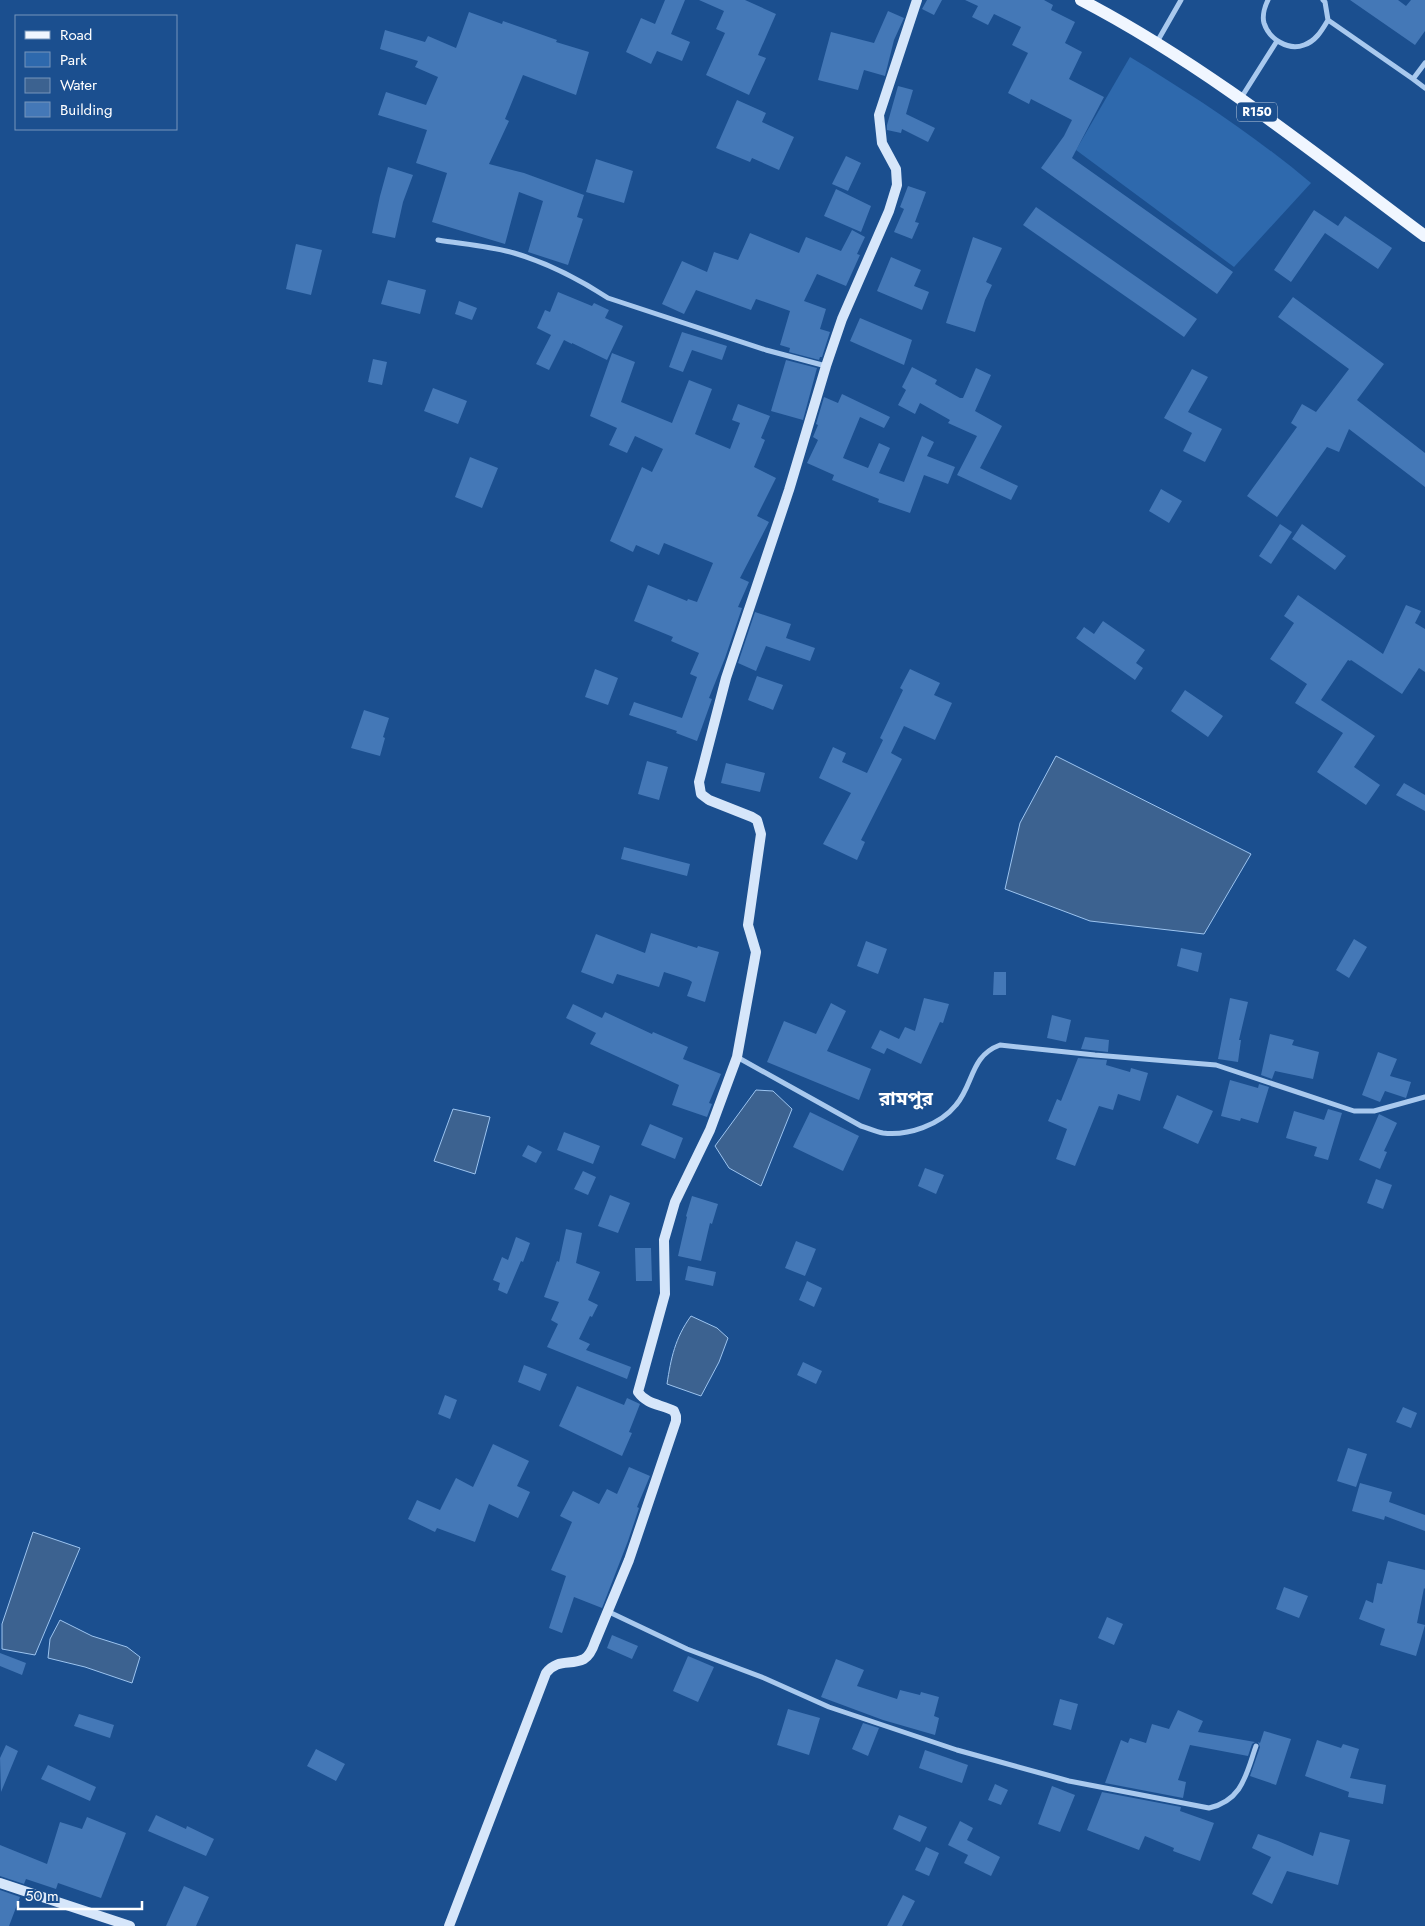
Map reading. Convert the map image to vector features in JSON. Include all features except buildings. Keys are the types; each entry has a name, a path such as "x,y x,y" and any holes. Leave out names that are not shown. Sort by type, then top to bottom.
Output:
{"main road":[{"path":"449,1926 546,1673 555,1664 584,1659 591,1652 596,1642 629,1560 676,1421 674,1410 642,1398 638,1392 665,1294 664,1240 675,1202 710,1130 737,1057 756,952 748,925 761,834 757,820 752,816 708,800 701,794 699,782 726,678 789,490 826,366 842,320 889,211 897,185 896,169 882,143 879,115 917,0"},
{"name":"R150","path":"1081,0 1100,4 1157,42 1240,99 1425,236"},
{"path":"0,1883 130,1926"}],"street":[{"path":"1157,42 1181,0"},
{"path":"1268,0 1265,6 1264,22 1277,41 1288,46 1303,46 1317,37 1328,20 1323,0"},
{"path":"1328,20 1425,88"},
{"path":"1240,99 1277,41"},
{"path":"1413,79 1425,63"},
{"path":"438,240 513,253 549,265 589,285 608,298 766,350 826,366"},
{"path":"737,1057 861,1126 882,1133 905,1133 933,1124 957,1105 981,1057 989,1049 1000,1044 1216,1066 1354,1111 1374,1111 1425,1096"},
{"path":"607,1611 687,1649 764,1678 829,1707 957,1750 1069,1781 1209,1808 1222,1803 1234,1795 1242,1786 1256,1746"}],"green space":[{"path":"1130,57 1223,117 1311,183 1234,267 1076,150"}],"water":[{"path":"1056,756 1251,854 1204,934 1090,921 1005,889 1020,823"},
{"path":"756,1090 773,1091 792,1109 761,1186 729,1168 715,1146"},
{"path":"453,1109 490,1117 475,1174 434,1161"},
{"path":"691,1316 717,1328 728,1338 719,1362 701,1396 667,1384 674,1348"},
{"path":"33,1532 80,1548 35,1655 2,1649 2,1624"},
{"path":"60,1620 92,1636 127,1647 140,1657 132,1683 85,1667 48,1658 50,1639"}],"district":[{"name":"রামপুর","path":"906,1098"}]}
